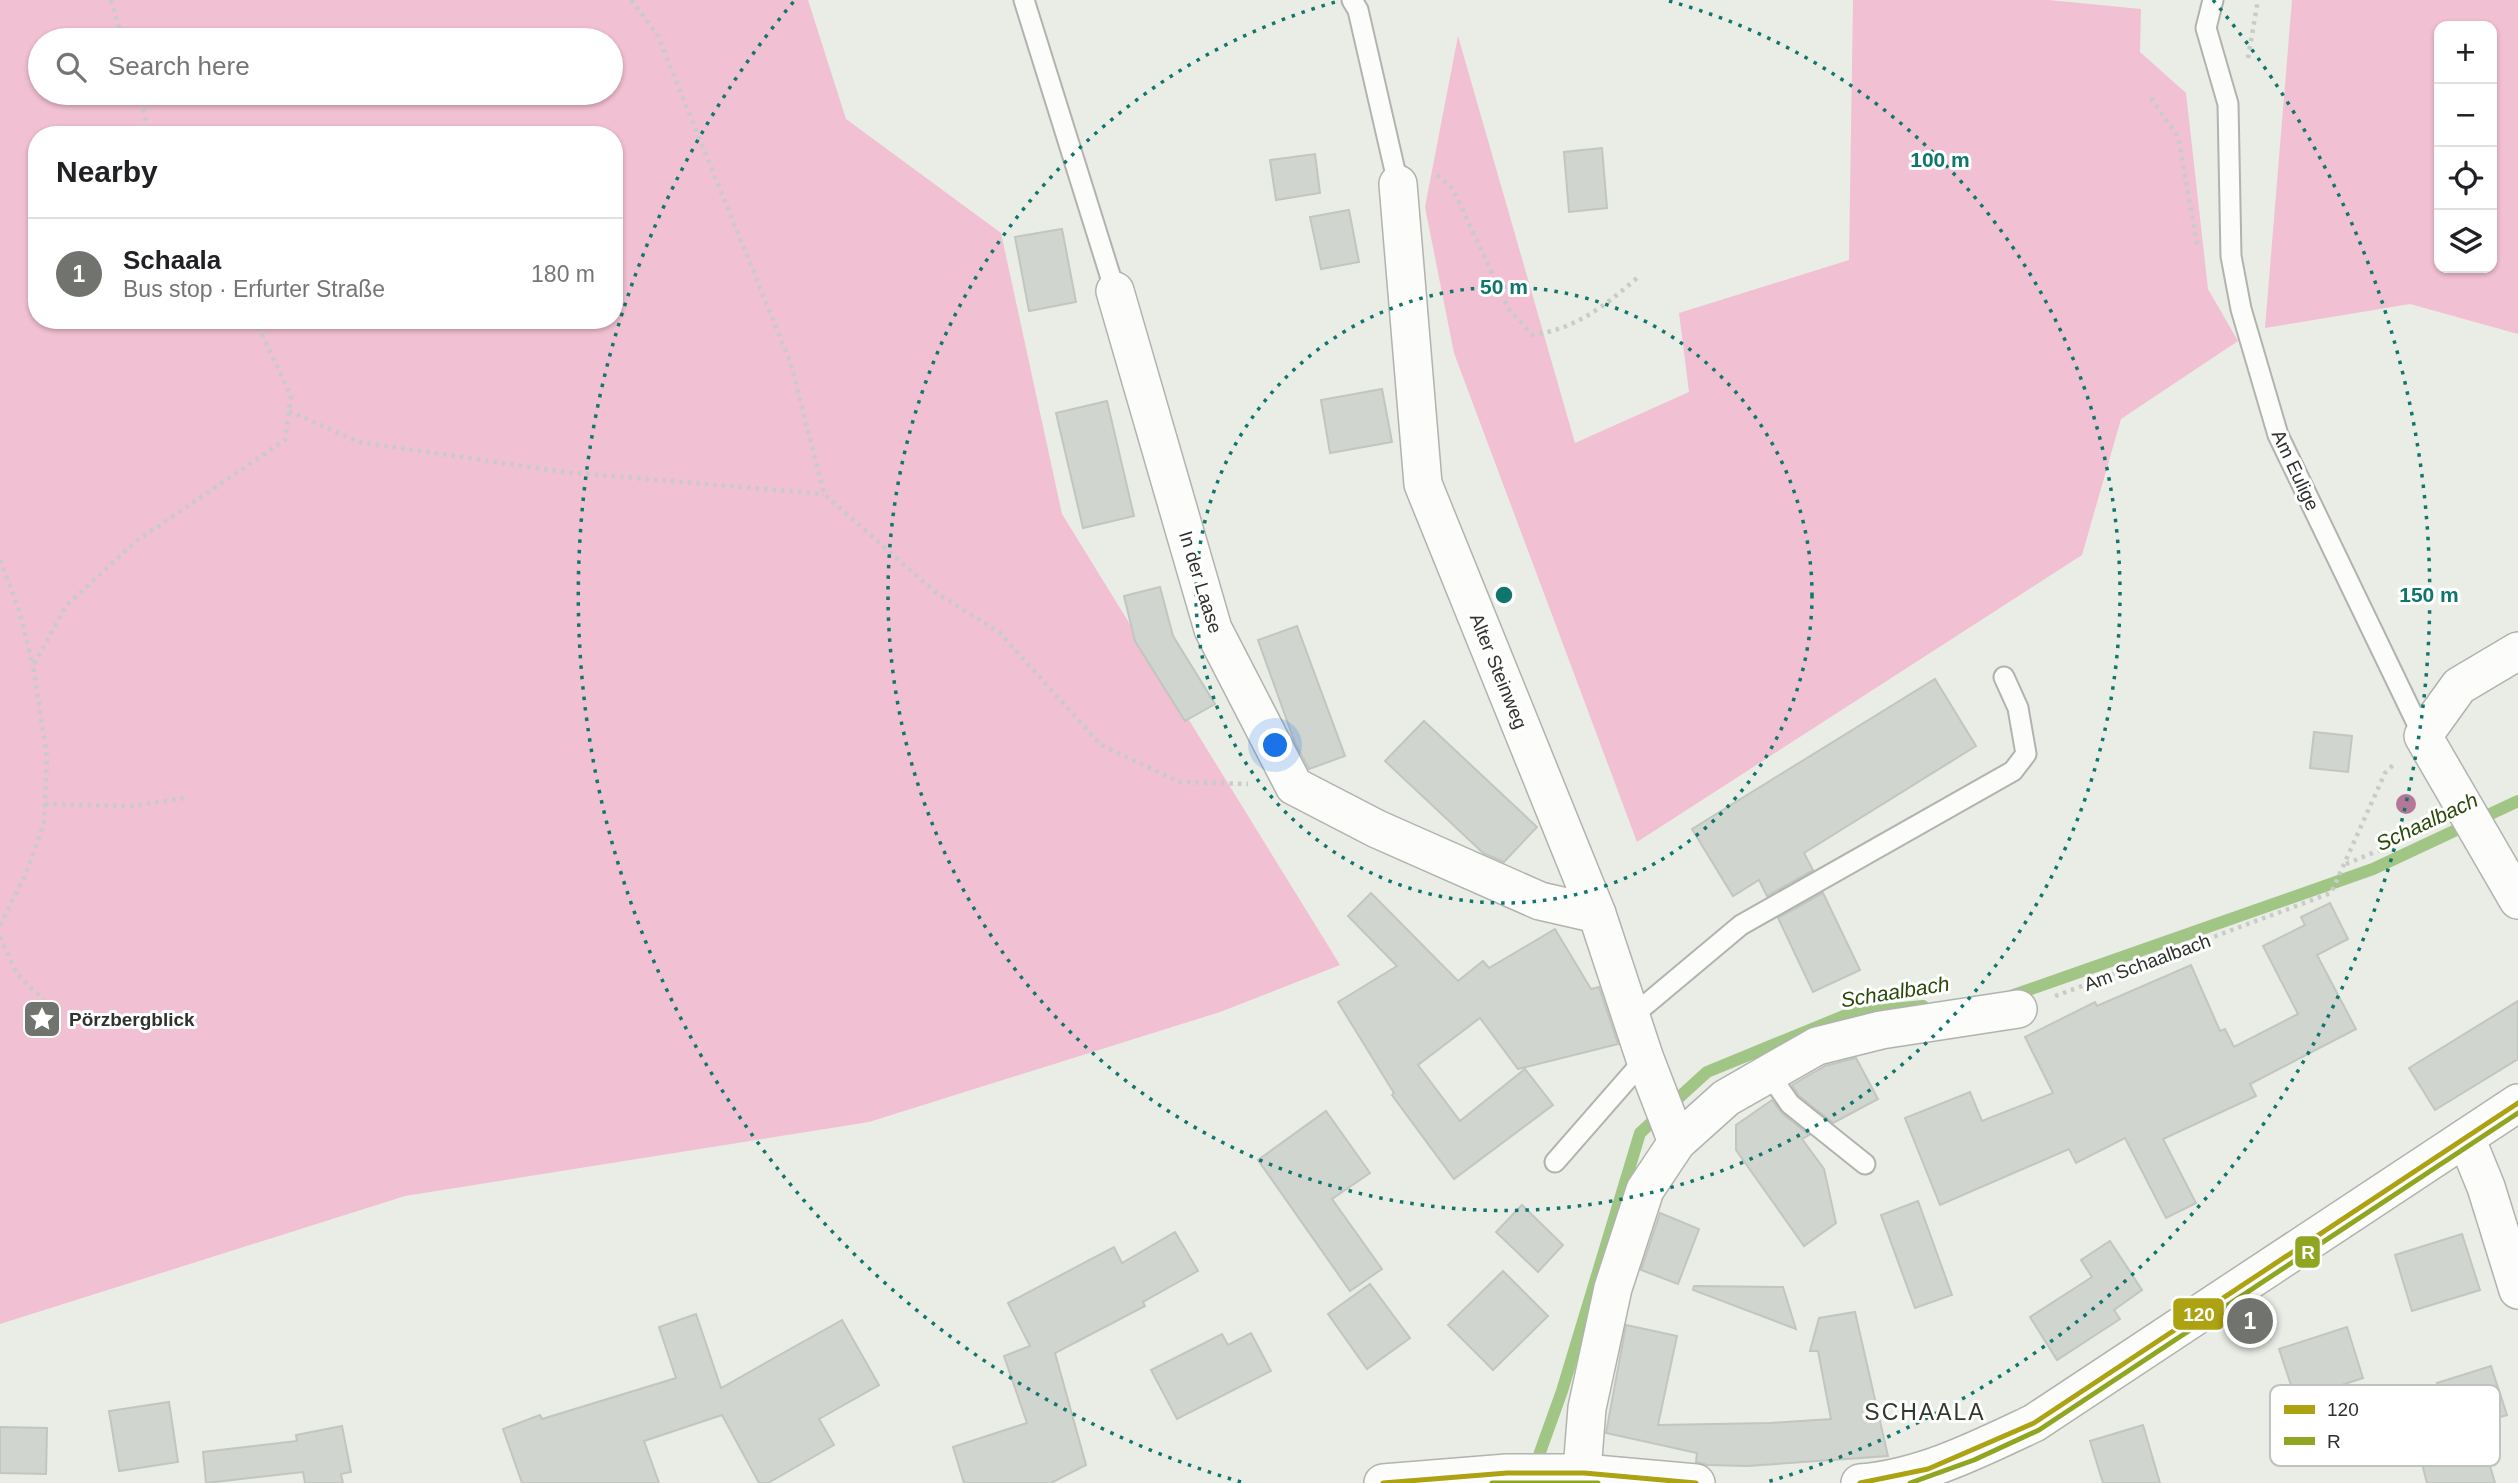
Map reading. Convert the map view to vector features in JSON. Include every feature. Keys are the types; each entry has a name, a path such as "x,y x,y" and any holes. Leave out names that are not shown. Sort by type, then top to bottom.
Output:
{"street":[{"name":"Alter Steinweg","path":"1398,184 1423,484 1597,914 1648,1068 1674,1133"},
{"name":"In der Laase","path":"1115,291 1213,629 1294,786"},
{"path":"2423,736 2459,686 2518,651"},
{"name":"Am Eulige","path":"2423,736 2479,837 2518,900"},
{"path":"1294,786 1377,829 1540,901 1597,914"},
{"path":"1572,1476 1583,1437 1613,1288 1645,1190 1674,1133 1726,1098 1817,1046 1881,1030 2018,1009"},
{"path":"1860,1483 1885,1481 1964,1456 2034,1423 2518,1104"},
{"path":"2466,1138 2486,1187 2518,1290"},
{"path":"1383,1483 1507,1473 1696,1483"}],"lane":[{"path":"1024,0 1115,291"},
{"path":"1352,0 1358,10 1398,184"},
{"name":"Am Eulige","path":"2213,0 2206,28 2228,104 2231,256 2245,322 2278,435 2423,736"},
{"path":"1631,1017 1741,925 2013,771 2026,754 2018,708 2004,677"},
{"path":"1555,1162 1648,1068"},
{"path":"1769,1074 1790,1104 1865,1164"}],"path":[{"path":"111,0 119,28"},
{"path":"631,0 657,34 791,364 824,494 935,592 999,632 1101,745 1180,782 1294,786"},
{"path":"2151,98 2178,137 2195,245 2202,257"},
{"path":"141,105 147,126"},
{"path":"1434,172 1453,189 1509,310 1533,335 1557,332 1602,309 1637,278"},
{"path":"33,666 66,606 135,542 285,440 291,396 259,329"},
{"path":"289,411 359,442 564,472 824,494"},
{"path":"0,560 19,610 33,666 47,757 44,823 25,876 0,925"},
{"name":"Am Schaalbach","path":"2018,1009 2331,893 2385,774 2423,736"},
{"path":"2344,866 2418,834 2453,789"},
{"path":"44,804 131,806 186,798"},
{"path":"0,937 17,974 44,1000"}],"shaded area":[{"path":"0,0 808,0 846,119 1001,233 1062,514 1340,965 1220,1012 869,1122 405,1196 0,1324"},
{"path":"1853,0 2049,0 2141,9 2140,52 2186,93 2208,289 2238,341 2121,419 2082,555 1637,842 1454,353 1425,207 1458,36 1575,443 1689,392 1679,313 1849,260"},
{"path":"2292,0 2518,0 2518,334 2410,304 2265,328"}],"building":[{"path":"1602,148 1607,208 1569,212 1564,152"},
{"path":"1315,154 1320,193 1276,200 1270,160"},
{"path":"1349,210 1359,262 1321,269 1310,217"},
{"path":"1062,229 1076,302 1029,311 1015,237"},
{"path":"1382,389 1392,442 1330,453 1321,400"},
{"path":"1107,401 1134,516 1083,528 1056,413"},
{"path":"1160,587 1173,636 1215,704 1185,721 1135,641 1124,596"},
{"path":"1297,626 1345,756 1309,769 1295,743 1258,640"},
{"path":"1935,679 1976,746 1804,853 1813,870 1767,896 1759,880 1733,896 1692,829"},
{"path":"1424,721 1537,827 1504,862 1483,853 1385,761"},
{"path":"2314,732 2352,736 2348,772 2310,768"},
{"path":"1371,893 1458,981 1483,961 1489,968 1555,929 1591,989 1599,987 1618,1044 1518,1069 1480,1018 1418,1065 1460,1121 1525,1069 1553,1105 1454,1179 1392,1095 1394,1093 1338,1002 1397,966 1348,916"},
{"path":"1823,893 1860,970 1813,992 1778,918"},
{"path":"2330,903 2348,939 2317,955 2356,1029 2250,1084 2256,1096 2163,1139 2196,1203 2166,1218 2125,1138 2076,1163 2069,1149 1940,1205 1905,1118 1970,1092 1982,1121 2053,1093 2025,1037 2095,1002 2097,1006 2191,965 2220,1031 2225,1029 2234,1047 2298,1014 2263,946 2305,925 2301,917"},
{"path":"2518,1001 2518,1059 2435,1110 2409,1068"},
{"path":"1856,1058 1878,1099 1833,1123 1799,1096 1792,1085 1825,1066"},
{"path":"1772,1100 1782,1113 1809,1135 1802,1139 1824,1169 1836,1223 1804,1246 1736,1150 1736,1125"},
{"path":"1326,1111 1370,1173 1332,1199 1382,1269 1350,1291 1258,1160"},
{"path":"1918,1201 1952,1295 1915,1308 1881,1215"},
{"path":"1522,1205 1563,1245 1538,1272 1496,1232"},
{"path":"1660,1213 1699,1229 1678,1284 1641,1270"},
{"path":"1175,1232 1198,1271 1143,1302 1145,1306 1055,1353 1086,1465 1051,1483 964,1483 953,1447 1027,1423 1004,1356 1030,1346 1008,1303 1114,1247 1122,1263"},
{"path":"2462,1234 2480,1290 2412,1311 2395,1255"},
{"path":"2110,1241 2142,1290 2114,1310 2120,1319 2057,1360 2030,1317 2092,1277 2081,1260"},
{"path":"1503,1271 1548,1316 1493,1370 1448,1325"},
{"path":"1370,1284 1410,1338 1367,1369 1328,1314"},
{"path":"1694,1286 1783,1287 1796,1329 1693,1290"},
{"path":"1855,1312 1888,1456 1748,1466 1707,1465 1696,1462 1697,1453 1606,1433 1626,1325 1677,1336 1658,1425 1770,1423 1831,1419 1818,1351 1810,1351 1819,1318"},
{"path":"696,1314 721,1388 842,1320 879,1385 819,1419 834,1445 768,1483 759,1483 722,1415 644,1441 659,1483 522,1483 503,1429 540,1415 542,1419 676,1378 659,1327"},
{"path":"2347,1327 2363,1378 2342,1385 2291,1385 2279,1349"},
{"path":"1251,1333 1271,1371 1177,1419 1151,1370 1222,1334 1228,1345"},
{"path":"2491,1366 2497,1385 2438,1385"},
{"path":"2500,1394 2507,1415 2500,1417"},
{"path":"169,1402 178,1462 119,1471 109,1411"},
{"path":"2143,1425 2160,1483 2103,1483 2090,1441"},
{"path":"342,1426 351,1472 341,1474 343,1483 305,1483 303,1472 206,1483 203,1452 297,1441 296,1435"},
{"path":"0,1427 47,1428 46,1474 0,1473"},
{"path":"2423,1466 2490,1466 2495,1483 2427,1483"}],"waterway":[{"name":"Schaalbach","path":"2011,996 2373,869 2518,801"},
{"name":"Schaalbach","path":"1534,1469 1562,1391 1640,1133 1707,1072 1851,1013 1923,1006"}],"transit line":[{"name":"120","path":"1860,1483 1928,1469 2034,1423 2518,1103"},
{"name":"R","path":"1910,1483 1974,1460 2039,1430 2518,1113"},
{"name":"120","path":"1383,1483 1507,1473 1584,1473 1696,1483"},
{"name":"R","path":"1492,1483 1598,1483"}],"place":[{"name":"Pörzbergblick","path":"42,1019"},
{"name":"Schaala","path":"2250,1321"}],"district":[{"name":"SCHAALA","path":"1925,1412"}]}
